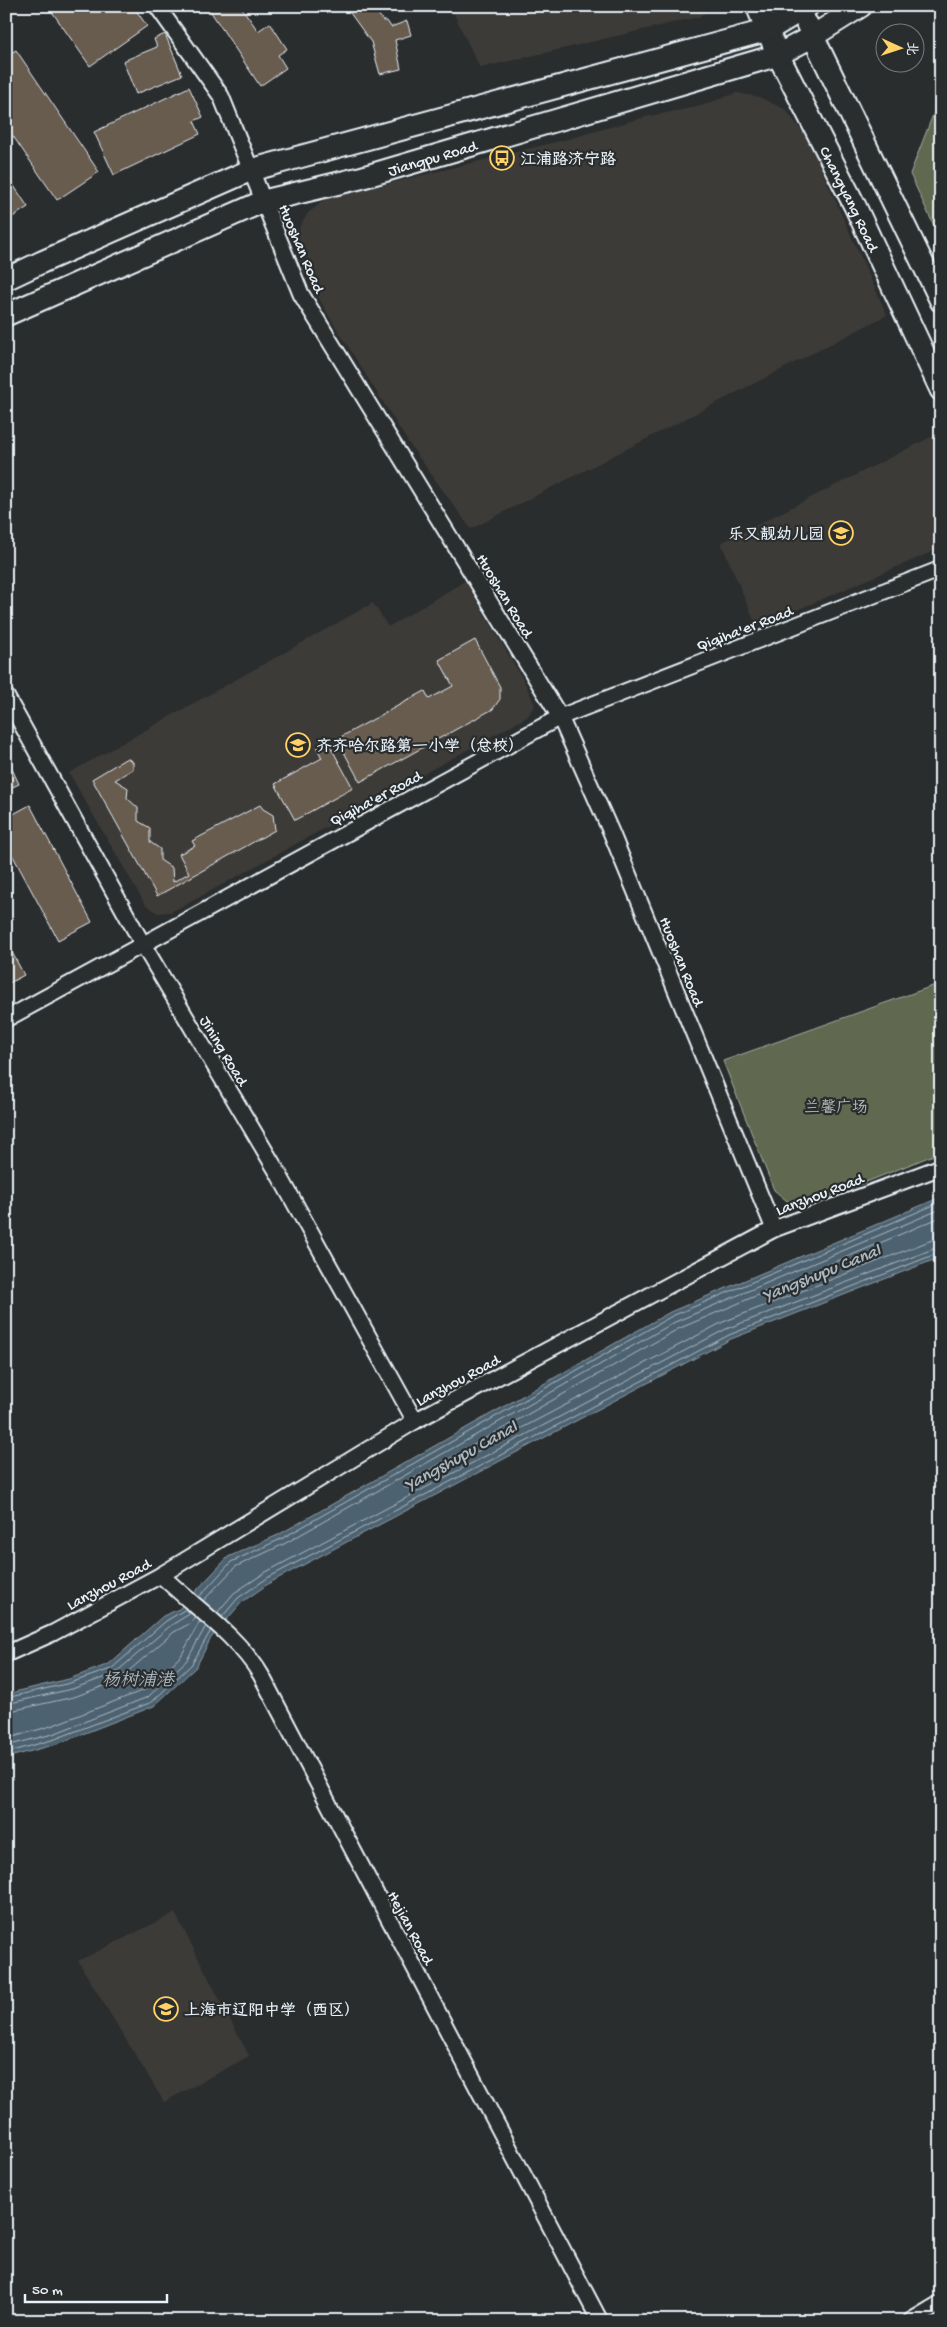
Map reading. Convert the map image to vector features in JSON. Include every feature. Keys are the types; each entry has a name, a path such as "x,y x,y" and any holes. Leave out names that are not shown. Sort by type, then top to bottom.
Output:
{"main road":[{"name":"Changyang Road","path":"757,6 778,55 855,206 941,390"},
{"name":"Jiangpu Road","path":"6,315 264,201 360,178 778,55 813,36 860,6"},
{"name":"Jiangpu Road","path":"6,279 251,170 768,30 802,8"},
{"path":"802,8 813,36 941,301"}],"street":[{"name":"Huoshan Road","path":"157,6 221,96 301,294 560,717 615,841 774,1229"},
{"name":"Qiqiha'er Road","path":"6,1019 560,717 941,569"},
{"name":"Jining Road","path":"6,696 142,944 278,1173 416,1421"},
{"name":"Lanzhou Road","path":"6,1654 53,1633 160,1575 416,1421 774,1229 941,1167"},
{"name":"Hejian Road","path":"160,1575 248,1655 262,1675 600,2321"},
{"path":"911,2321 941,2303"}],"shaded area":[{"path":"450,6 710,6 708,11 698,17 480,68"},
{"path":"736,93 759,97 786,110 807,138 887,315 471,529 410,445 332,321 302,269 296,244 300,226 308,213 326,199 568,139 646,117 701,106"},
{"name":"乐又靓幼儿园","path":"937,434 941,443 941,548 757,627 721,543"},
{"name":"齐齐哈尔路第一小学（总校）","path":"465,581 524,681 535,705 527,717 185,905 170,912 158,913 145,904 69,773 373,603 388,627"},
{"name":"上海市辽阳中学（西区）","path":"175,1913 249,2056 164,2102 78,1961"}],"green space":[{"path":"941,94 941,241 910,174"},
{"name":"兰馨广场","path":"941,983 941,1152 804,1207 787,1201 774,1190 723,1061"}],"water":[{"name":"杨树浦港","path":"941,1197 941,1257 731,1339 271,1582 242,1602 211,1638 196,1667 154,1706 57,1744 6,1758 6,1694 69,1679 109,1664 163,1616 179,1609 228,1557 278,1535 670,1312"}],"building":[{"path":"48,6 133,6 147,26 90,66"},
{"path":"207,6 244,6 242,8 258,31 270,23 287,49 278,55 286,68 260,86"},
{"path":"345,6 373,6 383,21 387,21 391,27 407,21 411,35 395,40 401,69 380,74 371,42"},
{"path":"165,34 182,75 136,94 123,61 157,47 154,39"},
{"path":"16,50 99,172 57,200 6,126 6,56"},
{"path":"189,87 203,117 194,121 200,134 114,175 94,132"},
{"path":"6,174 28,207 6,221"},
{"path":"475,640 500,687 500,699 493,709 360,782 337,739 425,691 429,699 453,686 439,660"},
{"path":"328,742 353,788 295,820 275,784 322,758 317,748"},
{"path":"6,756 19,784 6,790"},
{"path":"127,758 133,762 133,769 115,780 128,788 127,798 138,808 138,821 150,828 150,842 160,849 160,860 172,868 173,882 189,873 179,854 195,846 192,841 260,805 273,815 275,830 157,896 92,779"},
{"path":"30,805 92,922 58,940 6,843 6,818"},
{"path":"6,941 24,975 6,985"}],"place":[{"name":"江浦路济宁路","path":"502,158"},
{"name":"乐又靓幼儿园","path":"841,533"},
{"name":"齐齐哈尔路第一小学（总校）","path":"298,745"},
{"name":"上海市辽阳中学（西区）","path":"166,2009"}],"water label":[{"name":"Yangshupu Canal","path":"821,1272"},
{"name":"Yangshupu Canal","path":"460,1455"}]}
